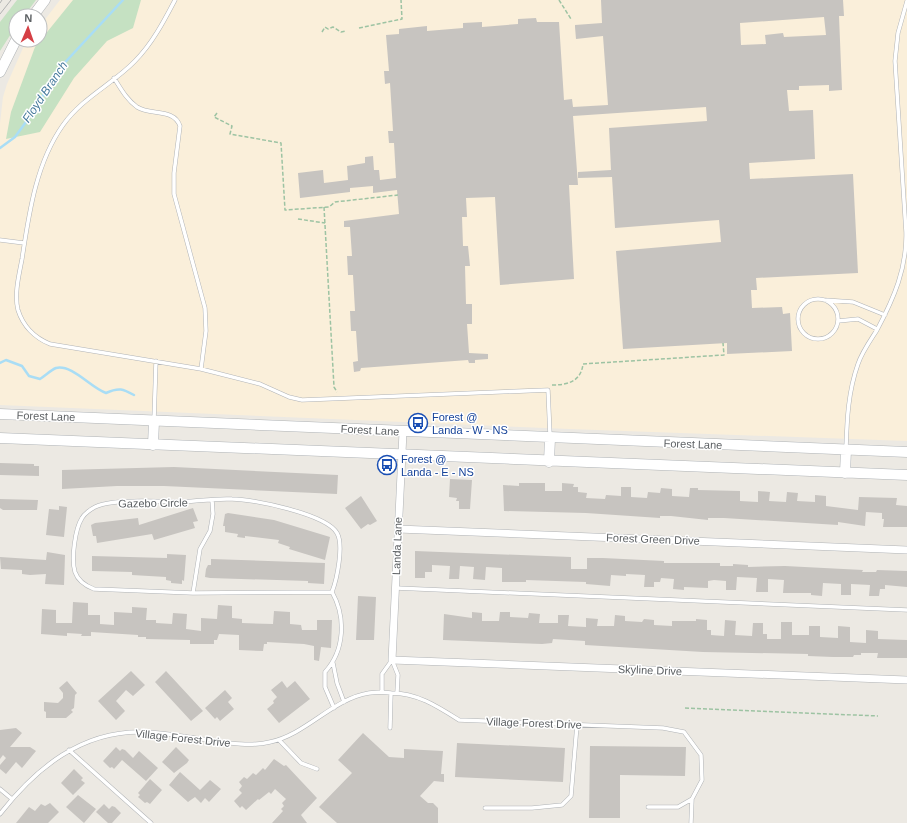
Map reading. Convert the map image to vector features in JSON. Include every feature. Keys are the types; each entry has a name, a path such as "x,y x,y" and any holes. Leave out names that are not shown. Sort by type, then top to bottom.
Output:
{"main road":[{"path":"0,72 12,48"},
{"name":"Forest Lane","path":"0,414 907,452"},
{"path":"153,444 154,421"},
{"path":"0,438 907,476"},
{"path":"549,462 550,438"},
{"path":"845,473 846,450"}],"street":[{"name":"Landa Lane","path":"392,660 403,432"},
{"name":"Forest Green Drive","path":"398,529 907,550"},
{"name":"Skyline Drive","path":"392,660 907,680"}],"lane":[{"path":"175,0 144,50 132,64 82,103 57,134 38,178 24,243 17,300 22,319 34,334 44,341 57,346 201,369 260,384 289,397 302,400 548,390 550,438"},
{"path":"846,450 848,400 853,379 861,356 885,315 901,278 906,248 895,62 898,33 907,2"},
{"path":"114,78 126,96 137,107 147,111 173,116 178,120 180,126 174,173 174,194 206,314 206,340 201,369"},
{"path":"0,240 24,243"},
{"path":"821,300 827,302 835,310 838,321 833,332 824,338 813,338 808,336 801,329 798,319 801,309 810,301 821,300 853,302 885,315"},
{"path":"838,321 858,319 877,328"},
{"path":"154,421 156,362"},
{"name":"Gazebo Circle","path":"233,499 265,504 327,522 337,533 339,558 337,577 332,592 193,593 94,589 84,585 75,572 73,558 77,528 82,516 96,506 130,501 192,502 233,499"},
{"path":"193,593 200,549 210,531 213,514 212,500"},
{"path":"396,588 907,610"},
{"path":"332,592 339,605 342,640 333,663 325,672 325,687 334,708"},
{"path":"382,692 382,674 392,660"},
{"path":"392,660 398,675 397,693"},
{"path":"333,663 337,683 344,702"},
{"name":"Village Forest Drive","path":"0,814 39,771 69,750 93,739 132,732 156,733 244,744 264,744 279,740 300,731 344,702 362,694 382,692 420,697 436,705 459,720 663,728 684,732 700,754 702,780 692,799"},
{"path":"390,692 390,728"},
{"path":"485,808 532,808 562,805 571,796 577,725"},
{"path":"279,740 302,763 317,769"},
{"path":"69,750 151,823"},
{"path":"0,789 12,799"},
{"path":"648,807 678,807 692,799"},
{"path":"691,823 692,799"}],"path":[{"path":"359,28 402,19 401,0"},
{"path":"559,0 571,19"},
{"path":"322,32 325,27 328,29 333,27 341,32 346,31"},
{"path":"217,113 214,117 232,126 230,134 281,143 285,210 330,207 335,202 398,195"},
{"path":"324,207 334,387 335,390 339,392"},
{"path":"298,219 324,223"},
{"path":"548,385 566,384 572,382 581,373 583,364 724,355 723,343"},
{"path":"685,708 878,716"}],"shaded area":[{"path":"60,0 907,0 907,441 569,429 0,405 0,123 3,97 7,84 23,48 48,48 48,16"}],"green space":[{"path":"17,0 36,0 30,8 11,8"},
{"path":"73,0 141,0 133,28 107,41 74,78 40,132 6,139 11,112 35,48 48,48 48,31"},
{"path":"8,12 8,38 0,51 0,22"}],"building":[{"path":"601,0 843,0 844,16 839,16 842,90 829,91 829,85 799,86 799,90 787,90 789,111 813,110 815,159 749,163 750,179 853,174 858,273 756,278 757,290 751,290 752,308 782,307 783,314 790,313 792,351 727,354 727,343 623,349 616,251 721,242 719,220 615,228 612,177 578,178 578,172 611,170 609,128 707,121 706,107 573,116 578,185 569,185 574,279 500,285 495,197 466,198 467,217 462,217 463,246 468,246 470,266 465,266 466,304 472,304 472,324 467,324 469,353 488,354 488,359 475,360 475,363 469,363 468,360 361,368 360,371 354,372 353,362 358,361 356,331 351,331 350,311 355,311 353,275 348,275 347,256 352,256 350,227 344,227 344,221 399,214 397,190 373,193 373,186 350,188 350,192 300,198 298,173 323,170 324,183 348,180 347,166 365,163 365,157 373,156 374,170 379,170 380,180 396,178 394,143 389,143 388,131 393,131 390,83 385,84 384,71 389,71 386,35 399,34 399,29 427,26 427,31 463,28 463,23 482,22 482,27 518,24 518,19 536,18 537,22 559,22 564,100 572,99 573,107 608,105 603,36 576,39 575,27 575,25 602,23","holes":["824,17 826,35 784,37 783,33 765,35 766,44 741,45 740,23"]},
{"path":"0,463 34,464 34,466 39,466 39,476 0,475"},
{"path":"174,467 338,475 337,494 164,486 117,486 62,489 62,470"},
{"path":"450,479 472,480 470,509 459,509 459,501 456,501 457,498 449,497"},
{"path":"519,483 545,483 545,491 562,491 562,483 574,484 573,487 578,487 578,492 587,493 586,498 605,499 606,495 621,496 621,487 631,487 631,497 647,498 648,492 660,493 661,488 672,489 672,496 689,497 690,488 698,488 698,490 740,491 740,501 758,502 758,491 770,492 769,501 786,502 787,492 798,493 797,501 815,502 815,495 826,496 826,506 858,510 859,497 897,498 896,505 907,506 907,527 883,527 884,519 882,519 882,513 866,512 865,526 838,522 838,525 724,518 708,518 708,520 671,516 660,516 660,518 586,513 504,511 503,485 519,486"},
{"path":"361,496 377,521 370,525 368,524 361,529 345,508"},
{"path":"0,499 38,500 37,510 3,510 0,508"},
{"path":"59,506 67,507 64,537 46,535 49,509 59,510"},
{"path":"193,508 198,521 193,522 195,528 154,540 152,534 97,543 96,536 93,536 91,525 95,523 138,518 139,525"},
{"path":"228,513 274,520 330,537 325,560 289,549 290,547 278,543 279,540 245,536 245,538 237,537 238,534 225,532 225,526 223,526 225,514"},
{"path":"415,551 571,557 571,569 587,569 587,558 603,558 664,561 664,563 720,563 720,566 733,566 733,564 748,565 748,567 785,566 863,570 862,572 876,572 877,570 907,571 907,587 885,585 885,589 880,589 879,596 869,596 870,585 851,584 851,595 841,595 841,584 823,583 822,596 811,595 811,593 783,593 784,580 768,579 768,592 756,592 757,578 737,577 736,590 726,590 726,581 714,580 708,581 708,588 684,587 684,590 673,589 674,579 661,578 660,582 654,582 654,587 644,587 645,575 626,574 626,576 611,575 610,586 586,584 586,582 526,580 526,582 502,582 502,568 486,567 485,580 473,579 474,567 460,566 459,579 449,579 450,566 432,565 432,572 425,572 425,578 415,578"},
{"path":"47,552 65,555 64,585 45,584 46,574 30,575 22,574 22,570 1,569 0,557 46,560"},
{"path":"167,554 186,555 184,581 182,580 182,584 171,583 171,581 166,580 166,577 132,575 132,572 92,571 92,556 167,558"},
{"path":"211,559 325,563 324,584 308,583 308,581 205,577 208,565 211,565"},
{"path":"358,596 376,597 374,640 356,640"},
{"path":"73,602 88,603 88,615 100,615 100,624 114,625 114,612 132,613 132,607 147,608 146,620 156,620 156,623 172,624 173,613 187,614 186,629 201,631 201,618 217,619 218,605 232,606 232,618 242,619 242,623 273,624 274,611 290,612 290,624 301,625 302,630 317,630 317,620 332,620 331,648 321,647 319,661 314,660 314,646 304,644 267,642 267,644 264,644 263,651 239,650 239,635 219,634 217,640 214,640 214,644 190,644 190,640 146,639 146,637 138,637 138,635 91,632 91,636 81,636 82,634 67,633 67,636 41,634 42,609 56,610 56,623 72,623"},
{"path":"472,612 482,613 482,621 499,621 500,612 510,612 510,617 528,618 529,613 540,614 539,623 558,623 558,615 569,615 568,626 586,627 586,618 598,619 597,626 614,626 615,615 625,616 625,621 642,622 644,619 654,620 654,625 672,626 672,621 696,621 696,619 707,620 707,630 711,630 711,635 724,636 725,620 736,621 735,635 752,636 753,623 763,623 763,634 767,634 767,639 781,639 781,622 792,622 792,635 809,635 809,626 820,626 820,637 838,638 838,626 850,627 850,642 866,643 866,630 878,631 878,639 907,640 907,658 877,658 878,653 861,653 861,655 854,655 853,657 833,657 808,656 808,654 703,652 585,645 585,641 553,639 552,643 542,644 443,640 444,614 472,618"},
{"path":"131,671 145,685 133,696 126,690 116,701 125,711 116,720 98,701"},
{"path":"166,671 203,711 191,721 155,682"},
{"path":"67,681 77,693 75,695 74,708 71,710 73,712 66,718 46,718 44,702 58,703 63,698 63,693 59,688"},
{"path":"282,681 287,688 295,681 310,699 279,723 267,709 274,703 273,701 277,697 271,690"},
{"path":"225,690 232,698 228,702 234,709 220,721 217,717 215,719 205,708"},
{"path":"16,728 22,733 10,747 30,747 36,751 22,768 16,762 6,774 0,769 0,765 6,758 3,755 0,759 0,730"},
{"path":"363,733 389,757 404,758 404,749 443,751 441,774 444,774 444,782 434,781 420,796 428,803 433,803 438,808 438,823 337,823 319,807 352,773 338,760"},
{"path":"457,743 565,748 563,782 455,777"},
{"path":"590,746 686,747 685,776 620,775 620,818 589,818"},
{"path":"116,747 120,751 122,749 125,750 133,758 139,751 158,768 146,781 122,760 114,769 112,767 110,768 103,761"},
{"path":"176,747 189,760 174,773 162,762"},
{"path":"274,759 284,766 286,765 317,798 301,815 307,823 272,823 283,811 281,809 284,806 282,803 286,799 275,789 271,794 269,792 259,800 258,799 246,810 242,806 240,808 234,801 242,793 239,790 242,786 239,782 244,777 247,779 253,773 256,775 263,768 265,770"},
{"path":"74,769 83,778 81,780 85,783 73,795 61,783"},
{"path":"180,772 200,790 210,780 221,789 209,802 205,798 201,803 195,797 188,802 169,785"},
{"path":"150,779 162,790 150,804 147,802 145,803 138,797 140,795 138,793"},
{"path":"78,795 96,809 84,823 66,807"},
{"path":"50,803 59,812 48,823 16,823 29,807 35,811 41,804 45,806"},
{"path":"104,804 109,809 112,806 115,807 121,813 112,823 108,823 96,812"}],"waterway":[{"name":"Floyd Branch","path":"0,148 15,137 34,111 58,70 123,0"},
{"path":"0,363 6,360 22,366 29,376 40,379 54,369 62,368 75,373 106,393 114,390 121,390 127,391 134,395"}],"tram line":[{"path":"0,14 11,0"}],"place":[{"name":"Forest @ Landa - W - NS","path":"418,423"},
{"name":"Forest @ Landa - E - NS","path":"387,465"}]}
